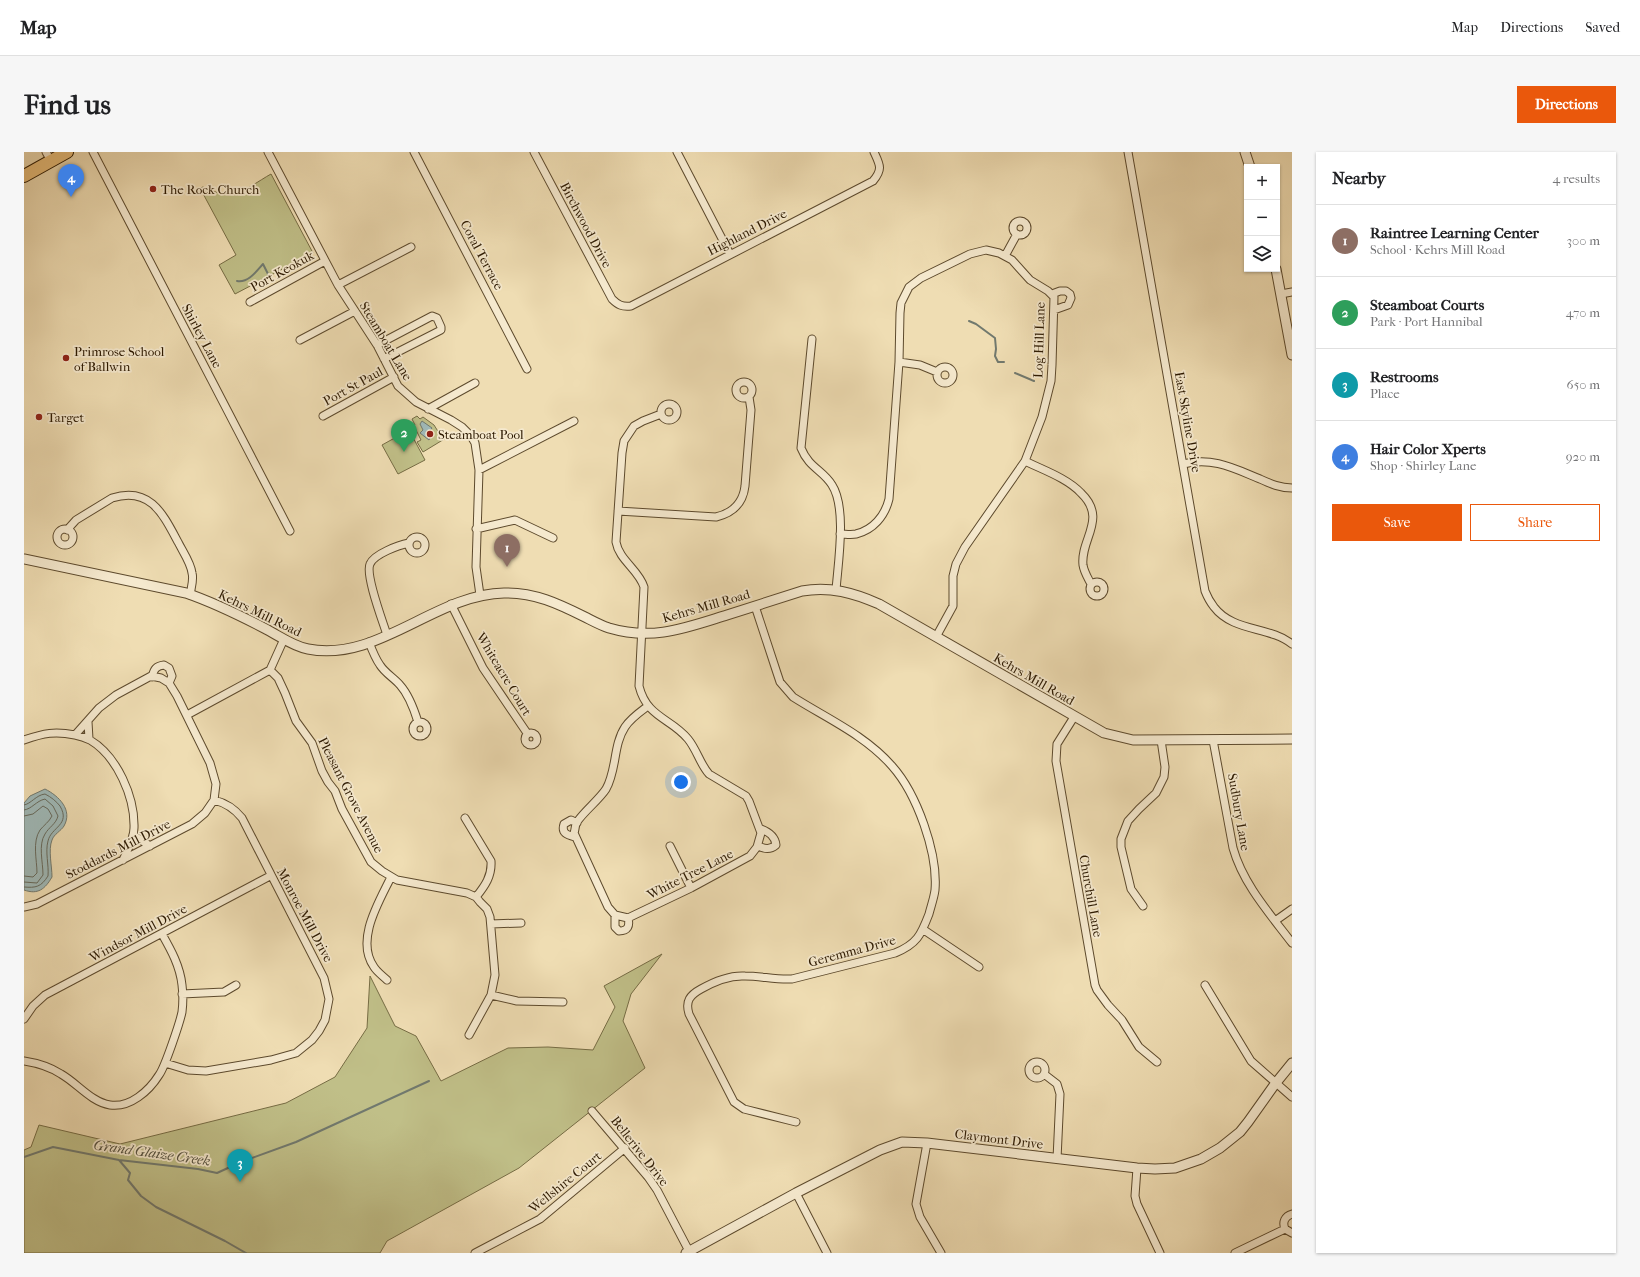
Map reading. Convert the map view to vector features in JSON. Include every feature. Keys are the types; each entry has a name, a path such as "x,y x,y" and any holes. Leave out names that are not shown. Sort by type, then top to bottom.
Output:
{"highway":[{"path":"24,176 48,156 67,152"}],"street":[{"name":"Shirley Lane","path":"93,152 290,531"},
{"name":"Steamboat Lane","path":"268,152 325,261 377,345 403,392 416,402 451,420 467,432 475,443 479,470 476,528 476,568 480,595"},
{"name":"Coral Terrace","path":"414,152 527,369"},
{"name":"Birchwood Drive","path":"534,152 612,299 620,306"},
{"path":"677,152 730,254"},
{"name":"Highland Drive","path":"620,306 631,306 872,181 880,170 880,164 874,152"},
{"name":"East Skyline Drive","path":"1128,152 1205,591 1214,608 1229,621 1274,634 1292,644"},
{"path":"1245,152 1249,164"},
{"path":"1005,256 1017,234"},
{"path":"338,284 411,246"},
{"name":"Log Hill Lane","path":"840,534 855,534 866,530 876,523 887,509 890,499 899,362 900,313 901,303 909,287 921,278 978,251 986,250 1005,256 1016,264 1030,280 1052,294 1054,310 1051,381 1042,416 1025,461 959,558 953,570 952,609 936,637"},
{"name":"Port Keokuk","path":"250,302 325,261"},
{"path":"1277,272 1292,355"},
{"path":"1052,294 1060,291 1066,291 1070,294 1071,298 1068,305 1054,310"},
{"path":"1281,294 1292,292"},
{"path":"300,340 355,311"},
{"path":"377,345 432,316 437,318 442,327 441,330 384,359"},
{"path":"812,339 801,448 809,463 831,483 839,502 840,534 836,590"},
{"path":"899,362 920,365 937,372"},
{"name":"Port St Paul","path":"323,416 394,377"},
{"path":"428,409 475,384"},
{"path":"618,511 716,517 735,508 743,498 745,486 752,410 749,397"},
{"path":"661,414 634,426 624,441 618,511 616,536 617,547 619,552 640,576 644,587 643,633 639,686 641,694 648,706 658,716 676,728 688,739 704,769 709,774 746,796 750,801 761,829 758,846 766,849 772,848 776,845 775,840 771,835 761,829"},
{"path":"479,470 574,420"},
{"path":"1025,461 1073,486 1086,499 1092,512 1093,521 1092,530 1083,556 1083,565 1085,573 1091,584"},
{"path":"1183,464 1195,462 1214,462 1231,467 1275,486 1292,488"},
{"path":"67,530 76,520 112,498 118,496 132,496 146,500 157,507 165,517 187,560 193,578 190,595"},
{"path":"476,528 515,520 553,538"},
{"path":"387,635 369,575 370,564 374,558 397,546 409,543"},
{"name":"Kehrs Mill Road","path":"24,559 169,589 190,595 211,603 302,647 318,650 351,647 368,642 387,635 451,604 480,595 505,593 530,595 557,604 610,628 643,633 674,631 802,591 824,589 836,590 859,595 879,604 1074,717 1114,737 1133,740 1292,739"},
{"name":"Whiteacre Court","path":"451,604 483,668 527,733"},
{"name":"Geremma Drive","path":"755,606 777,673 786,690 797,699 859,737 893,767 915,802 924,824 930,850 935,890 933,902 924,930 909,946 895,953 792,979 784,980 744,976 725,978 692,994 687,1004 689,1014 734,1102 744,1109 796,1122"},
{"path":"187,715 270,670 284,639"},
{"path":"368,642 378,663 406,693 418,722"},
{"path":"152,676 158,665 164,665 169,668 172,676 169,683"},
{"name":"Pleasant Grove Avenue","path":"270,670 278,678 296,721 312,743 322,771 335,791 342,809 366,854 376,867 391,877 405,882 456,890 476,897"},
{"path":"76,735 108,700 129,687 152,676 162,678 169,683 187,715 213,771 216,784 214,800"},
{"path":"577,823 571,820 564,824 563,827 566,834 575,837 574,833 577,823 596,802 606,788 614,765 619,740 625,727 637,714 648,706"},
{"name":"Churchill Lane","path":"1074,717 1057,744 1056,761 1095,985 1108,1005 1122,1020 1139,1047 1157,1062"},
{"path":"88,722 89,739"},
{"path":"24,740 54,732 76,735 89,739 103,750 121,775 130,799 134,828 133,835 123,860"},
{"path":"1143,906 1131,889 1121,847 1121,839 1128,821 1139,809 1152,799 1164,777 1165,767 1161,740"},
{"name":"Sudbury Lane","path":"1213,740 1232,848 1237,862 1255,893 1292,943"},
{"name":"Stoddards Mill Drive","path":"24,907 37,904 192,824 204,813 214,800"},
{"name":"Monroe Mill Drive","path":"165,1063 188,1070 206,1071 271,1060 296,1053 312,1040 319,1031 325,1020 329,999 324,978 270,876 242,818 236,811 224,803 214,800"},
{"path":"465,818 491,860 492,867 489,879 476,897 486,909 491,924 495,975 491,995 469,1035"},
{"path":"133,835 150,846"},
{"name":"White Tree Lane","path":"575,837 608,907 622,917 691,888 750,856 758,846"},
{"path":"670,846 691,888"},
{"name":"Windsor Mill Drive","path":"24,1019 33,1006 45,995 270,876"},
{"path":"387,980 374,968 367,949 370,922 391,877"},
{"path":"1275,921 1292,909"},
{"path":"491,924 521,923"},
{"path":"924,930 979,967"},
{"path":"24,1061 44,1066 62,1074 91,1096 109,1105 120,1105 141,1095 151,1086 160,1074 165,1063 182,1013 182,986 178,967 162,934"},
{"path":"182,994 224,992 236,985"},
{"path":"1205,985 1251,1061 1275,1084 1292,1097"},
{"path":"491,995 517,1001 563,1002"},
{"name":"Claymont Drive","path":"688,1252 796,1193 887,1147 902,1142 927,1143 1137,1168 1175,1168 1202,1159 1220,1148 1240,1132 1292,1063"},
{"path":"1044,1074 1057,1084 1060,1094 1057,1159"},
{"name":"Bellerive Drive","path":"592,1110 625,1148 657,1190 688,1252"},
{"path":"927,1143 916,1204 920,1217 941,1253"},
{"name":"Wellshire Court","path":"475,1253 540,1219 625,1148"},
{"path":"1137,1168 1135,1196 1137,1204 1160,1253"},
{"path":"796,1193 827,1253"},
{"path":"1285,1229 1285,1220 1292,1214"},
{"path":"1285,1229 1292,1233"},
{"path":"1235,1253 1285,1229"}],"shaded area":[{"path":"271,174 313,253 235,294 219,265 236,255 200,188 203,187 228,195 238,193"},
{"name":"Steamboat Pool","path":"417,416 420,419 423,417 434,425 439,433 445,434 446,438 423,452 417,442 421,440 412,419"},
{"path":"409,430 425,460 398,474 382,445"},
{"path":"662,954 631,994 623,1021 645,1068 519,1168 387,1241 380,1253 24,1253 24,1150 31,1147 39,1125 120,1144 286,1103 335,1077 367,1028 370,976 395,1026 416,1036 441,1081 508,1048 548,1047 593,1050 615,1007 604,986"}],"water":[{"path":"422,421 432,428 429,432 431,436 429,440 420,433 423,430 420,424"},
{"path":"45,789 60,800 66,809 67,814 63,828 53,838 51,844 50,853 52,877 44,888 33,892 24,890 24,803 30,796"}],"waterway":[{"path":"237,281 248,279 263,264 269,276"},
{"path":"969,321 976,324 995,338 995,356 998,362 1004,362"},
{"path":"1015,373 1034,381"},
{"name":"Grand Glaize Creek","path":"24,1157 53,1147 119,1160 198,1169 217,1173 241,1162 296,1142 429,1081"},
{"path":"119,1160 130,1173 128,1180 141,1196 156,1207 246,1253"}],"place":[{"name":"The Rock Church","path":"153,189"},
{"name":"Hair Color Xperts","path":"71,197"},
{"name":"Primrose School of Ballwin","path":"66,358"},
{"name":"Target","path":"39,417"},
{"name":"Steamboat Pool","path":"430,434"},
{"name":"Steamboat Courts","path":"404,452"},
{"name":"Raintree Learning Center","path":"507,567"},
{"name":"Restrooms","path":"240,1182"}]}
